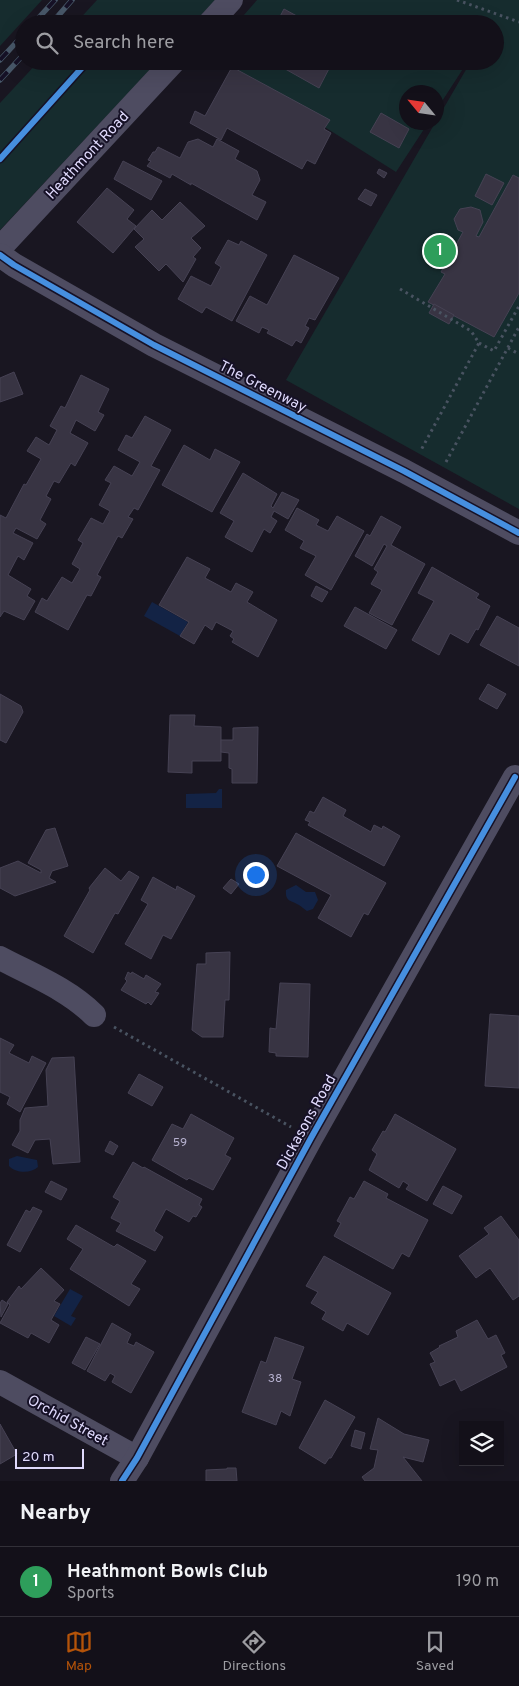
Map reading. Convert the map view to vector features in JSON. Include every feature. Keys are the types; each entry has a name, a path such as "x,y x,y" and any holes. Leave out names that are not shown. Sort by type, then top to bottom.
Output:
{"street":[{"path":"217,15 231,0"},
{"name":"Heathmont Road","path":"0,248 166,70"},
{"name":"The Greenway","path":"0,255 14,265 154,345 404,471 519,533"},
{"name":"Dickasons Road","path":"122,1481 137,1458 311,1138 515,777"},
{"path":"0,958 69,995 82,1003 94,1015"},
{"name":"Orchid Street","path":"0,1382 137,1458"}],"path":[{"path":"457,0 499,15"},
{"path":"504,17 519,22"},
{"path":"400,289 462,325 471,331 479,343 494,351 519,306"},
{"path":"446,462 519,327"},
{"path":"420,452 479,343"},
{"path":"508,348 519,354"},
{"path":"94,1015 311,1138"}],"green space":[{"path":"0,0 42,0 28,15 15,15 15,30 0,46"},
{"path":"97,0 215,0 201,15 83,15"},
{"path":"257,0 519,0 519,509 286,380 431,130 444,130 444,108 466,70 504,70 504,15 244,15"},
{"path":"31,70 150,70 0,230 0,103"},
{"path":"234,70 462,70 444,98 444,85 399,85 399,130 423,130 396,172"}],"water":[{"path":"152,602 188,622 180,636 144,616"},
{"path":"219,789 222,789 222,808 186,808 186,794 216,793"},
{"path":"296,885 306,892 315,892 318,900 313,909 307,911 286,897 286,890"},
{"path":"17,1156 37,1160 38,1167 27,1172 12,1168 9,1166 9,1159"},
{"path":"70,1289 83,1296 71,1316 76,1318 71,1326 54,1316"}],"building":[{"path":"284,9 295,15 281,15"},
{"path":"230,70 238,70 330,120 324,129 331,133 315,164 307,160 302,169 227,128 221,140 190,123 195,111 205,116"},
{"path":"287,70 328,70 319,88"},
{"path":"381,113 399,123 399,130 408,130 399,148 370,132"},
{"path":"198,139 213,147 217,139 239,151 235,159 257,171 260,180 252,195 266,202 257,220 191,183 191,185 172,174 170,178 147,166 151,161 148,160 158,147 180,158 188,142"},
{"path":"123,161 162,181 151,200 114,179"},
{"path":"379,169 387,173 384,178 377,173"},
{"path":"486,174 504,183 492,205 475,196"},
{"path":"513,175 519,178 519,293 494,337 428,302 445,274 441,272 463,232 458,230 454,219 460,209 471,207 480,210 483,222 476,236 479,237"},
{"path":"107,188 134,210 127,219 136,226 113,253 77,222"},
{"path":"365,189 377,195 371,206 358,199"},
{"path":"180,202 205,226 191,238 201,248 193,257 196,259 183,282 166,264 159,271 135,247 144,239 134,229 152,210 162,220"},
{"path":"228,240 239,245 241,241 267,255 232,321 206,307 202,313 178,299 191,276 211,286 221,267 215,263"},
{"path":"294,255 339,278 315,320 309,318 305,326 309,328 301,343 296,340 292,346 267,333 269,330 262,327 259,333 236,321 250,296 267,305"},
{"path":"434,304 454,315 449,324 429,313"},
{"path":"14,372 23,394 0,402 0,378"},
{"path":"81,375 109,389 98,412 104,415 95,431 76,420 70,433 88,443 75,466 71,463 59,483 54,481 46,496 51,499 40,520 46,524 37,539 16,528 13,533 33,543 24,560 18,556 8,575 31,589 27,596 35,601 24,620 4,611 0,617 0,515 6,518 24,484 26,485 41,459 27,451 36,437 49,445 57,430 50,426 61,406 65,408"},
{"path":"145,416 171,430 151,466 160,470 138,510 134,508 128,517 133,519 122,538 118,536 97,575 101,577 91,596 87,595 68,630 35,612 42,598 47,601 62,577 72,583 80,569 72,564 83,543 78,540 91,518 103,524 110,511 99,505 111,483 105,480 114,466 132,476 140,462 118,450 126,435 132,438"},
{"path":"184,445 210,460 215,449 240,462 212,512 162,485"},
{"path":"243,473 277,494 271,506 273,508 282,492 299,500 288,519 274,511 271,517 277,521 270,533 264,529 252,552 225,537 234,521 220,513"},
{"path":"297,508 319,520 316,525 328,531 337,516 364,531 331,590 305,575 316,556 300,548 304,541 285,530"},
{"path":"381,516 401,527 391,545 425,564 392,625 369,613 382,590 371,584 378,572 374,569 387,546 384,544 372,566 355,556 367,534 370,536"},
{"path":"187,557 210,569 205,578 231,592 236,583 253,592 247,602 277,620 258,657 232,642 234,639 230,636 233,631 216,622 212,630 205,625 194,644 180,636 189,622 159,605"},
{"path":"432,567 479,594 476,598 490,606 478,630 476,629 468,643 450,633 439,655 412,640 434,601 418,593"},
{"path":"316,586 328,592 322,602 311,596"},
{"path":"355,607 397,630 386,649 344,626"},
{"path":"497,616 519,628 519,666 480,645"},
{"path":"488,684 506,694 497,709 479,699"},
{"path":"0,694 21,706 23,712 6,743 0,740"},
{"path":"170,715 195,715 194,726 221,727 221,761 192,761 192,773 168,772"},
{"path":"258,727 257,783 232,783 229,753 221,752 221,740 233,740 233,728"},
{"path":"323,797 346,810 343,816 371,832 374,825 382,829 383,826 400,836 384,866 308,825 310,822 305,820 310,811 314,813"},
{"path":"55,828 68,866 52,871 49,878 56,882 15,896 0,888 0,868 18,861 41,873 41,870 28,863 46,830"},
{"path":"296,833 386,883 368,915 364,913 351,937 318,918 331,895 277,866"},
{"path":"105,868 121,881 129,871 139,877 118,914 115,913 93,953 64,936 90,890 89,888"},
{"path":"153,877 176,890 177,886 195,896 171,939 163,935 151,959 125,944 148,904 141,900"},
{"path":"231,879 239,884 231,894 223,888"},
{"path":"230,952 229,1000 225,1000 223,1037 202,1037 192,1030 197,964 206,964 206,953"},
{"path":"128,972 131,974 132,972 144,979 146,975 161,984 155,992 159,993 151,1005 121,990 127,981 125,979"},
{"path":"280,983 310,984 308,1057 276,1056 276,1053 269,1052 270,1028 276,1029"},
{"path":"490,1014 519,1016 519,1088 485,1086"},
{"path":"0,1038 14,1045 9,1053 29,1063 32,1056 46,1063 20,1112 7,1104 10,1097 0,1092"},
{"path":"74,1057 80,1162 53,1164 50,1139 35,1140 28,1153 12,1145 20,1131 20,1120 25,1108 48,1106 46,1070 52,1058"},
{"path":"139,1074 163,1087 152,1106 128,1093"},
{"path":"191,1114 234,1138 225,1155 231,1158 213,1190 189,1178 187,1180 152,1160 172,1124 183,1129"},
{"path":"395,1114 456,1149 427,1201 406,1189 409,1185 403,1181 399,1188 369,1170 377,1154 372,1150"},
{"path":"110,1141 118,1146 113,1155 105,1151"},
{"path":"133,1162 202,1199 199,1205 202,1207 196,1217 193,1216 189,1222 166,1209 154,1231 163,1237 155,1251 116,1231 121,1223 111,1218 120,1201 113,1197"},
{"path":"51,1181 67,1189 61,1200 45,1192"},
{"path":"364,1181 388,1194 386,1198 428,1220 409,1257 402,1253 393,1269 334,1236 341,1223 337,1221 350,1197 354,1199"},
{"path":"443,1186 462,1196 452,1214 433,1204"},
{"path":"33,1207 42,1211 20,1252 7,1245 26,1210 30,1212"},
{"path":"501,1216 519,1240 519,1296 513,1300 490,1268 476,1278 459,1256 489,1234 484,1228"},
{"path":"76,1225 114,1247 117,1244 146,1261 131,1284 140,1289 129,1306 70,1269 83,1249 67,1239"},
{"path":"324,1256 391,1293 368,1335 347,1323 343,1331 322,1319 326,1312 311,1303 318,1292 306,1286"},
{"path":"41,1268 64,1290 54,1301 60,1304 51,1320 59,1325 49,1343 31,1333 28,1338 0,1323 10,1305 7,1302 19,1286 21,1289"},
{"path":"2,1300 8,1304 1,1317 0,1303"},
{"path":"477,1320 488,1339 496,1335 505,1353 501,1355 507,1367 461,1391 455,1379 440,1386 430,1364 435,1362 430,1353 439,1346 458,1337 456,1331"},
{"path":"112,1323 131,1334 127,1343 134,1346 136,1342 154,1352 131,1393 112,1382 115,1376 110,1373 105,1381 87,1371"},
{"path":"86,1337 100,1344 85,1370 72,1363"},
{"path":"275,1337 304,1347 292,1379 301,1382 290,1416 281,1411 276,1425 242,1412 261,1361 266,1363"},
{"path":"325,1400 355,1417 331,1458 325,1464 299,1448"},
{"path":"378,1418 404,1434 429,1440 423,1462 403,1457 422,1481 365,1481 362,1477 374,1468 378,1450 370,1449"},
{"path":"0,1424 17,1454 0,1464"},
{"path":"355,1430 365,1433 361,1449 351,1446"},
{"path":"236,1468 237,1481 206,1481 206,1470"}],"railway":[{"path":"41,15 55,0"},
{"path":"59,15 72,0"},
{"path":"0,60 15,44"},
{"path":"0,80 15,64"}],"cycle path":[{"path":"0,159 80,70"},
{"path":"0,255 14,265 154,345 404,471 519,533"},
{"path":"122,1481 137,1458 311,1138 515,777"}],"place":[{"name":"Heathmont Bowls Club","path":"440,251"}]}
